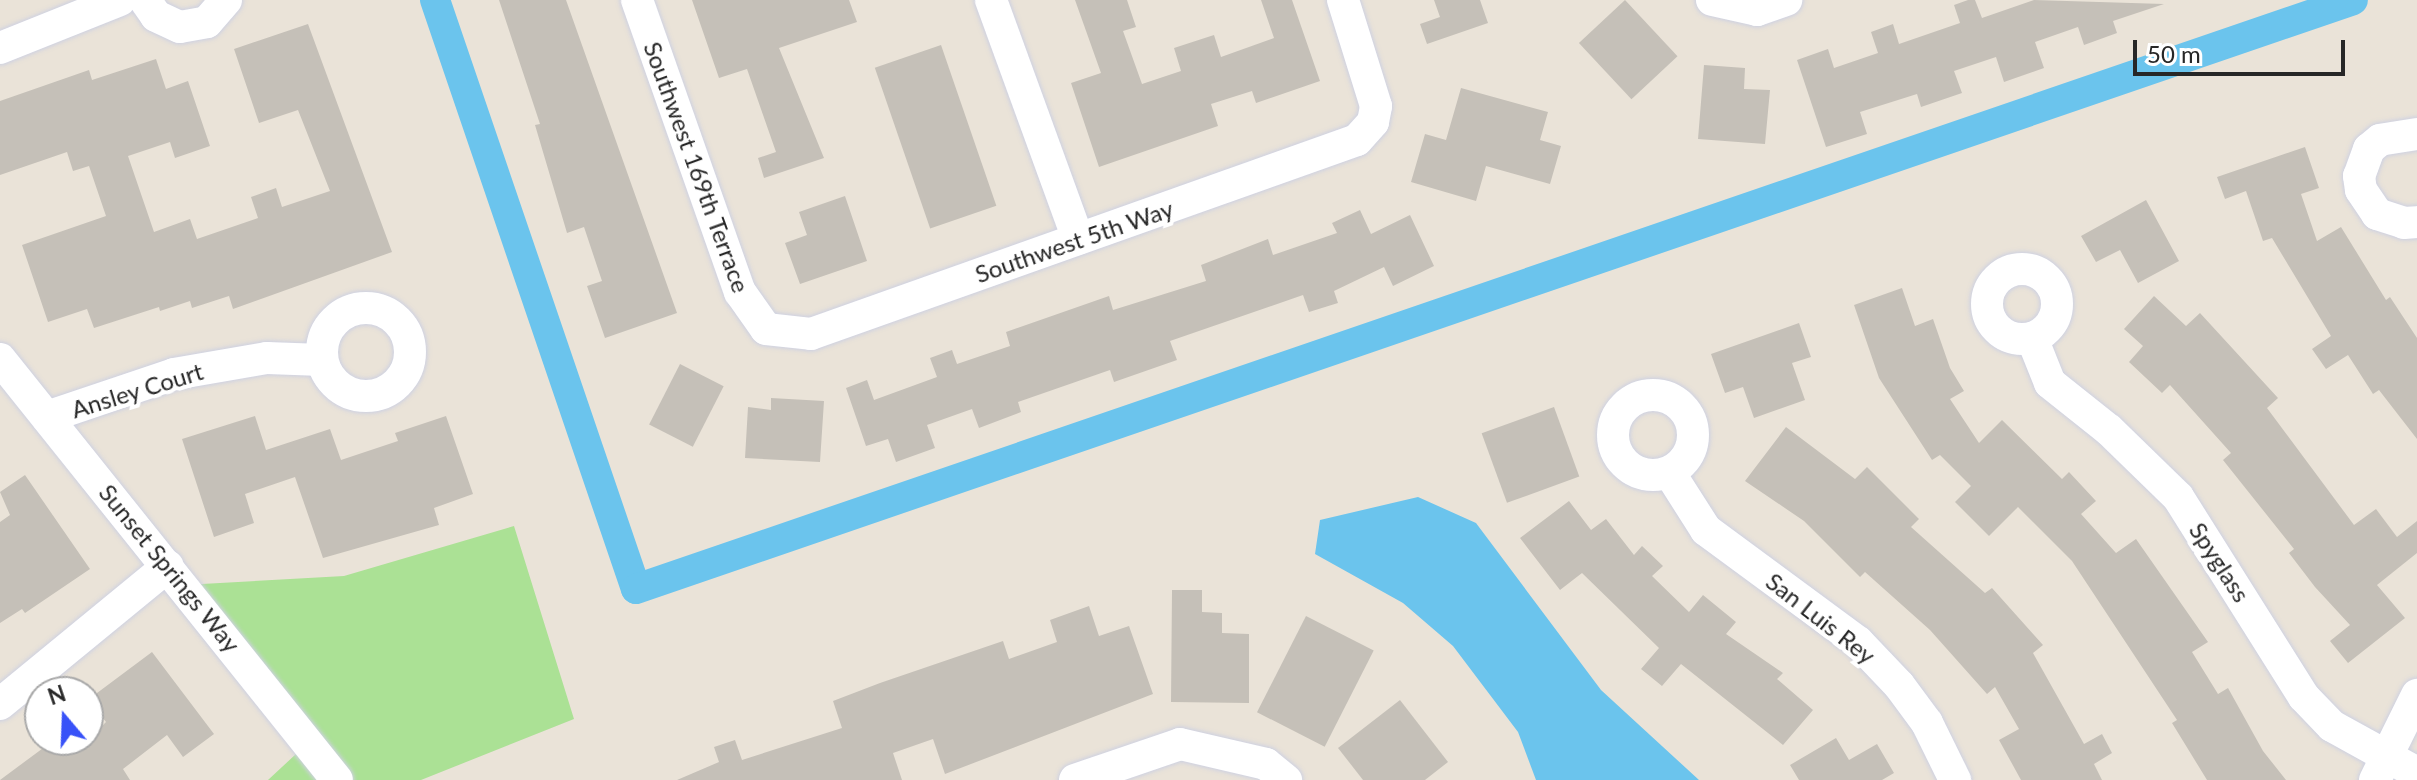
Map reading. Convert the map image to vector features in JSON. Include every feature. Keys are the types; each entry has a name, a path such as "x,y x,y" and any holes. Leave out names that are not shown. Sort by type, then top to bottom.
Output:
{"street":[{"path":"0,48 120,0"},
{"path":"145,0 156,16 180,27 207,22 226,0"},
{"name":"Southwest 169th Terrace","path":"637,0 740,292 766,329"},
{"path":"991,0 1078,239"},
{"name":"Southwest 5th Way","path":"766,329 811,334 1357,140 1373,122 1372,86 1343,0"},
{"path":"1712,0 1757,10 1786,0"},
{"path":"2417,134 2380,140 2369,149 2359,176 2367,203 2377,214 2404,223 2417,222"},
{"name":"Spyglass","path":"2032,338 2050,383 2109,430 2178,497 2304,697 2380,769 2417,773"},
{"name":"Ansley Court","path":"47,417 174,374 267,358 322,360"},
{"name":"Sunset Springs Way","path":"0,359 337,780"},
{"name":"San Luis Rey","path":"1669,472 1706,530 1858,642 1899,685 1927,723 1955,780"},
{"path":"0,704 168,566"},
{"path":"2380,769 2417,695"},
{"path":"1075,780 1180,744 1266,764 1286,780"}],"green space":[{"path":"514,526 574,719 421,780 268,780 310,741 184,585 344,576"}],"water":[{"path":"1418,497 1476,523 1601,690 1699,780 1536,780 1518,732 1453,646 1403,603 1315,554 1320,520"}],"building":[{"path":"499,0 566,0 677,313 605,338 587,286 602,281 584,227 567,233 535,125 540,124"},
{"path":"692,0 849,0 857,22 779,48 824,158 764,178 758,158 776,152 747,69 719,78"},
{"path":"1075,0 1127,0 1136,27 1123,31 1142,84 1181,71 1174,48 1214,35 1221,57 1274,38 1261,0 1292,0 1320,81 1256,103 1252,91 1211,104 1218,126 1099,167 1071,83 1101,73"},
{"path":"1434,0 1480,0 1488,23 1427,44 1420,24 1440,17"},
{"path":"1625,0 1678,56 1631,99 1579,43"},
{"path":"1975,0 1982,18 2034,0 2164,4 2113,21 2117,33 2084,45 2078,27 2035,42 2044,68 2004,82 1996,57 1954,71 1962,93 1921,107 1917,94 1860,112 1867,134 1826,147 1797,60 1828,49 1834,68 1878,53 1871,32 1893,24 1899,44 1960,23 1954,5"},
{"path":"308,24 392,252 233,309 229,296 192,308 190,301 160,311 159,307 94,328 87,309 48,322 22,245 106,216 89,166 73,171 67,152 0,175 0,101 89,70 92,80 156,59 166,89 188,81 210,146 175,158 170,142 128,156 154,232 190,219 197,239 258,218 251,197 276,188 282,207 330,191 298,110 259,123 234,49"},
{"path":"941,45 996,206 930,229 875,68"},
{"path":"1704,65 1745,68 1744,89 1770,90 1765,144 1698,139"},
{"path":"1461,88 1548,112 1540,140 1561,146 1550,184 1486,166 1476,201 1411,182 1425,134 1446,140"},
{"path":"2305,147 2319,188 2301,194 2317,241 2341,227 2386,300 2390,297 2417,338 2417,439 2379,390 2373,394 2348,355 2326,369 2312,349 2331,336 2272,238 2263,241 2246,191 2225,199 2217,177"},
{"path":"845,196 867,261 800,284 785,243 807,235 799,212"},
{"path":"2146,200 2179,261 2138,283 2120,250 2096,262 2081,236"},
{"path":"1360,210 1371,234 1410,215 1434,266 1393,286 1384,267 1334,291 1338,303 1309,312 1303,295 1170,341 1177,360 1114,382 1110,370 1018,402 1021,412 979,428 972,409 927,425 935,448 896,462 888,439 866,446 846,388 867,380 874,400 937,377 930,358 952,350 957,364 1010,346 1006,332 1109,296 1113,310 1206,281 1201,265 1268,239 1273,255 1337,233 1332,223"},
{"path":"1902,288 1915,326 1933,319 1950,368 1964,391 1950,399 1979,443 2002,420 2062,479 2069,472 2096,501 2081,514 2116,553 2136,539 2208,642 2192,652 2218,694 2228,688 2263,751 2286,780 2207,780 2172,723 2177,720 2072,561 2018,507 1989,536 1955,502 1971,486 1940,455 1932,460 1879,378 1854,305"},
{"path":"2154,296 2186,326 2200,313 2278,398 2267,408 2354,525 2376,509 2397,537 2417,521 2417,553 2377,585 2405,618 2348,663 2330,641 2350,625 2315,587 2289,553 2294,549 2223,460 2231,453 2170,385 2162,393 2129,362 2143,346 2124,329"},
{"path":"1799,323 1811,357 1792,363 1805,400 1754,418 1743,387 1725,393 1711,354"},
{"path":"680,364 724,386 693,447 649,425"},
{"path":"771,398 824,401 820,462 745,458 748,407 771,410"},
{"path":"1554,407 1579,477 1507,503 1482,433"},
{"path":"255,416 266,450 330,429 341,460 398,441 395,433 446,416 473,494 434,508 439,525 323,558 295,477 245,494 254,523 214,537 182,439"},
{"path":"1786,427 1855,479 1867,467 1919,519 1911,527 1985,593 1992,588 2043,645 2033,653 2084,744 2102,734 2112,753 2094,764 2102,780 2021,780 1999,740 2019,729 1995,687 1987,694 1930,630 1865,572 1860,577 1804,521 1745,481"},
{"path":"25,475 90,569 25,613 22,609 0,623 0,522 10,515 0,492"},
{"path":"1569,501 1591,530 1606,519 1634,555 1642,546 1663,566 1652,576 1689,612 1703,595 1736,622 1726,634 1783,673 1777,679 1813,710 1783,745 1681,664 1662,686 1641,669 1659,648 1582,573 1560,590 1520,538"},
{"path":"1172,590 1202,590 1202,612 1222,613 1222,633 1249,634 1249,703 1171,702"},
{"path":"1089,606 1099,636 1129,626 1153,694 945,774 933,739 893,753 902,780 677,780 719,762 714,747 735,740 742,760 842,728 833,701 880,683 1003,641 1009,659 1057,642 1050,620"},
{"path":"1306,616 1374,651 1325,747 1257,712"},
{"path":"152,652 214,734 183,757 167,735 123,769 130,780 0,780 32,756 104,756 104,688"},
{"path":"1400,700 1448,762 1425,780 1363,780 1338,748"},
{"path":"1836,738 1849,760 1877,744 1894,773 1882,780 1799,780 1790,765"}],"waterway":[{"path":"435,0 636,589 2353,0"}]}
